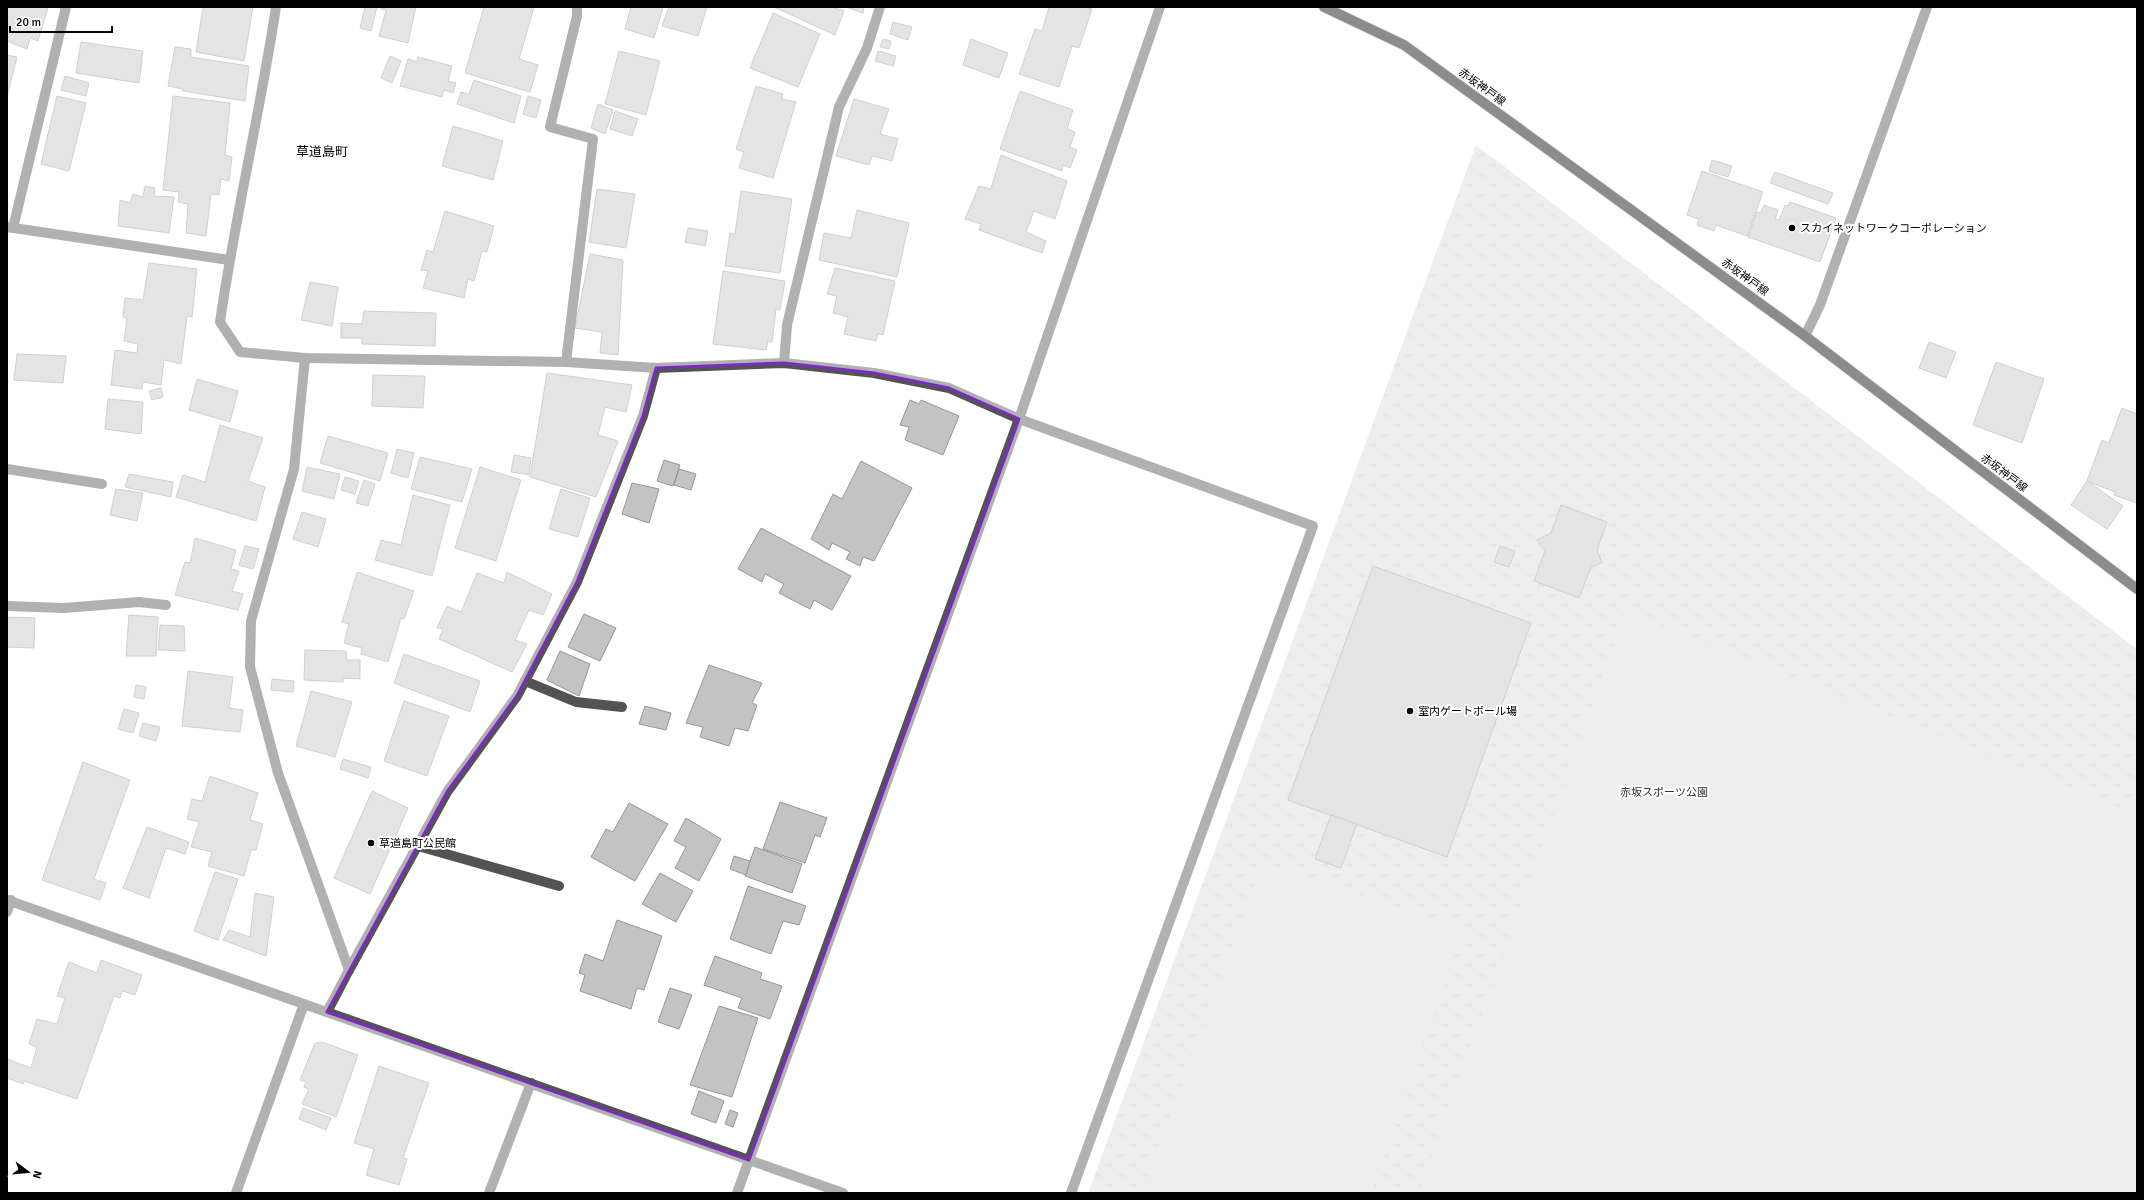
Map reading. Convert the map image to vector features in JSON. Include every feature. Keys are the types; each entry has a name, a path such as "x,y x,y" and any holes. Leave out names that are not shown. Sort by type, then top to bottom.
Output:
{"main road":[{"name":"赤坂神戸線","path":"1324,7 1404,45 1805,336 2137,589"}],"street":[{"path":"66,7 10,228 229,260"},
{"path":"276,7 267,67 229,260 220,322 240,352 305,358 566,362 656,368 784,362 874,373 949,388 1019,419 1313,526 1072,1193"},
{"path":"566,362 593,139 550,127 578,16 577,7"},
{"path":"784,362 787,325 839,107 867,48 880,7"},
{"path":"737,1193 1019,419 1160,7"},
{"path":"1805,336 1820,305 1927,7"},
{"path":"305,358 294,469 251,622 250,667 278,773 349,970"},
{"path":"327,1012 447,792 517,696 577,582 643,416 656,368"},
{"path":"7,469 102,484"},
{"path":"7,606 64,608 139,602 166,606"},
{"path":"524,681 576,702 622,707"},
{"path":"418,846 559,886"},
{"path":"7,912 9,900 843,1193"},
{"path":"236,1193 304,1004"},
{"path":"489,1193 531,1083"}],"highlighted area":[{"path":"784,363 874,373 949,388 1019,419 749,1160 327,1012 447,792 517,696 577,582 643,416 656,368"}],"green space":[{"name":"赤坂スポーツ公園","path":"1476,145 2137,649 2137,1193 1088,1193"},
{"path":"1626,611 2137,814 2137,1193 1418,1193"},
{"path":"1263,863 1463,929 1372,1193 1142,1193"}],"building":[{"path":"7,7 48,7 38,41 30,38 27,49 7,41"},
{"path":"203,7 253,7 244,61 196,52"},
{"path":"365,7 377,7 371,31 360,28"},
{"path":"381,7 416,7 408,43 379,36 386,10 381,9"},
{"path":"484,7 534,7 519,59 538,65 530,92 465,73"},
{"path":"631,7 663,7 654,38 625,29"},
{"path":"669,7 707,7 698,36 662,26"},
{"path":"774,7 832,7 844,11 835,35"},
{"path":"846,7 864,7 863,13"},
{"path":"1049,7 1085,7 1092,9 1079,48 1072,46 1059,87 1019,74 1035,29 1042,31"},
{"path":"773,13 820,34 798,87 750,68"},
{"path":"893,22 912,27 908,40 890,34"},
{"path":"883,39 891,41 889,49 880,47"},
{"path":"971,39 1008,53 999,78 963,65"},
{"path":"81,42 143,51 139,83 76,73"},
{"path":"175,47 191,49 191,57 249,66 245,101 183,91 183,89 168,86"},
{"path":"619,51 660,61 646,115 605,104"},
{"path":"878,51 896,56 893,66 875,61"},
{"path":"7,55 17,57 7,97"},
{"path":"390,56 401,61 392,83 381,78"},
{"path":"418,57 452,66 448,81 456,83 453,93 444,90 442,97 400,86 408,59 417,62"},
{"path":"65,76 89,83 86,96 61,90"},
{"path":"474,80 521,96 514,123 457,104 461,92 469,94"},
{"path":"756,86 783,94 782,99 796,102 773,178 739,168 744,152 736,149"},
{"path":"1020,91 1073,110 1067,129 1075,132 1070,147 1077,150 1070,168 1063,165 1062,171 1000,149"},
{"path":"57,96 86,103 69,171 41,164"},
{"path":"173,96 230,103 225,155 232,157 229,181 221,179 219,195 211,194 206,236 186,233 188,204 178,202 179,192 163,190"},
{"path":"528,96 541,100 536,118 523,114"},
{"path":"854,99 889,109 880,134 898,139 892,161 872,156 869,165 836,156"},
{"path":"598,104 613,110 605,134 591,128"},
{"path":"615,111 638,119 632,136 610,129"},
{"path":"453,126 503,141 493,180 442,166"},
{"path":"1001,155 1067,181 1055,219 1034,211 1026,232 1046,241 1042,253 979,230 981,224 965,219 979,186 991,189"},
{"path":"1712,160 1732,166 1728,177 1709,171"},
{"path":"1702,171 1763,192 1747,236 1716,225 1714,231 1697,225 1699,219 1687,215"},
{"path":"1775,172 1833,193 1828,204 1770,183"},
{"path":"145,186 155,188 154,196 174,197 169,233 118,226 120,200 130,203 133,194 143,197"},
{"path":"597,189 635,194 626,248 589,242"},
{"path":"741,191 792,199 780,273 725,266 730,233 735,234"},
{"name":"スカイネットワークコーポレーション","path":"1790,202 1836,218 1820,262 1748,237 1757,212 1761,213 1764,205 1778,210 1775,219 1779,220 1785,205 1788,206"},
{"path":"857,210 909,223 897,277 819,260 824,233 851,238"},
{"path":"445,211 494,226 487,252 482,251 474,281 468,279 464,298 423,288 428,271 421,270 427,250 433,252"},
{"path":"688,228 708,231 705,246 685,242"},
{"path":"590,254 623,260 618,355 600,353 602,332 575,328"},
{"path":"149,263 197,269 192,317 187,316 181,364 164,360 161,385 143,382 142,389 111,385 115,350 137,353 138,344 124,341 127,318 123,317 125,298 143,300"},
{"path":"835,268 895,281 883,335 878,334 876,341 844,334 848,317 833,313 837,296 827,294"},
{"path":"723,271 785,281 780,310 776,309 772,342 768,341 766,350 713,344"},
{"path":"310,282 338,287 332,326 301,320"},
{"path":"364,311 436,313 435,346 362,344 362,338 341,338 341,323 362,324"},
{"path":"1929,342 1956,352 1946,378 1919,368"},
{"path":"17,354 66,356 63,383 14,380"},
{"path":"1996,362 2044,379 2022,443 1973,425"},
{"path":"547,373 632,385 626,412 605,407 598,435 618,441 596,497 530,477"},
{"path":"373,375 425,376 423,408 372,406"},
{"path":"197,379 238,391 230,422 189,410"},
{"path":"161,388 163,397 152,400 149,391"},
{"path":"108,399 143,402 141,434 105,429"},
{"path":"910,400 919,404 921,400 959,416 943,455 905,440 909,427 900,425"},
{"path":"2122,408 2137,414 2137,503 2114,495 2115,492 2087,481 2102,440 2109,443"},
{"path":"220,425 263,438 248,481 265,487 256,521 176,497 183,475 205,482"},
{"path":"328,436 388,453 380,481 320,463"},
{"path":"397,449 414,453 408,478 391,473"},
{"path":"514,455 531,458 529,475 511,472"},
{"path":"420,457 472,469 462,502 411,489"},
{"path":"664,460 680,465 673,486 657,481"},
{"path":"861,461 912,488 874,561 863,557 860,566 846,559 850,552 832,543 829,550 811,539 833,494 842,499"},
{"path":"307,467 340,474 334,499 302,491"},
{"path":"480,467 521,480 496,561 455,548"},
{"path":"679,469 696,474 691,490 674,485"},
{"path":"129,474 173,482 171,497 125,487"},
{"path":"345,477 359,481 355,494 341,490"},
{"path":"364,480 375,484 368,506 356,503"},
{"path":"2087,481 2123,506 2107,529 2071,505"},
{"path":"632,483 659,489 649,523 622,514"},
{"path":"116,489 143,493 137,521 110,515"},
{"path":"561,489 590,498 578,537 549,529"},
{"path":"413,495 450,505 432,576 375,560 381,540 401,545"},
{"path":"1561,505 1607,522 1597,550 1602,563 1591,567 1579,598 1534,581 1545,551 1537,540 1551,533"},
{"path":"302,512 326,519 318,547 293,539"},
{"path":"761,528 851,576 832,610 814,600 810,609 779,593 784,584 765,574 762,582 738,569"},
{"path":"195,538 236,550 231,569 239,571 232,591 243,594 238,610 175,595 185,562 190,563"},
{"path":"245,546 259,549 253,569 239,565"},
{"path":"1500,546 1515,551 1509,567 1494,562"},
{"name":"室内ゲートボール場","path":"1373,566 1531,623 1447,857 1288,800"},
{"path":"357,572 414,591 404,619 401,618 388,662 361,654 362,648 344,643 349,624 342,622"},
{"path":"507,572 552,594 543,615 529,610 515,640 527,644 512,672 439,639 443,629 437,628 447,606 461,612 477,573 504,583"},
{"path":"584,614 616,628 600,661 568,647"},
{"path":"129,615 158,617 156,656 126,656"},
{"path":"7,617 35,618 34,648 7,647"},
{"path":"160,625 184,626 185,651 158,650"},
{"path":"305,650 346,651 347,660 360,660 360,679 343,678 343,682 304,680"},
{"path":"560,651 590,664 579,696 547,680"},
{"path":"404,654 480,681 470,712 394,683"},
{"path":"709,665 762,683 752,703 757,705 748,731 735,728 729,746 700,737 703,727 686,723"},
{"path":"188,671 233,677 229,708 243,710 240,732 182,726"},
{"path":"272,679 294,681 293,692 271,690"},
{"path":"136,685 146,687 144,699 134,697"},
{"path":"311,691 352,702 335,757 296,746"},
{"path":"404,701 449,716 427,776 384,761"},
{"path":"645,706 671,713 666,730 639,724"},
{"path":"124,709 139,713 133,733 118,729"},
{"path":"143,723 160,727 156,741 139,736"},
{"path":"343,759 371,767 368,778 340,769"},
{"path":"83,762 130,780 94,879 106,883 100,900 42,880"},
{"path":"210,776 258,793 250,820 263,824 256,850 251,850 244,876 208,866 212,852 191,847 199,822 187,819 192,799 202,801"},
{"name":"草道島町公民館","path":"372,791 408,808 370,894 334,878"},
{"path":"780,802 827,818 820,837 815,835 805,863 763,849"},
{"path":"629,803 668,824 635,881 591,857 606,829 613,832"},
{"path":"1331,815 1357,824 1341,868 1315,859"},
{"path":"686,818 721,839 699,881 675,868 686,847 674,841"},
{"path":"147,827 189,842 185,854 166,848 149,898 123,888"},
{"path":"755,847 802,864 792,893 745,876"},
{"path":"734,856 750,861 746,875 730,869"},
{"path":"215,872 238,879 218,940 194,931"},
{"path":"660,873 693,891 676,922 642,904"},
{"path":"748,886 806,906 799,925 783,921 771,954 730,939"},
{"path":"255,893 274,897 266,956 223,940 229,930 250,937"},
{"path":"617,920 662,936 644,990 637,988 631,1009 580,991 585,975 579,973 585,954 603,961"},
{"path":"715,956 762,973 760,979 782,986 770,1019 738,1008 742,998 704,985"},
{"path":"101,960 142,975 135,995 122,991 120,998 114,996 77,1099 24,1081 23,1084 7,1078 7,1059 31,1068 37,1047 29,1044 37,1019 57,1024 65,998 57,996 69,962 97,973"},
{"path":"670,988 692,995 679,1029 658,1022"},
{"path":"719,1006 758,1018 732,1097 690,1085"},
{"path":"322,1042 358,1055 336,1117 302,1104 309,1089 304,1087 306,1082 300,1080 315,1043"},
{"path":"379,1066 429,1083 403,1158 407,1159 399,1185 366,1175 374,1149 354,1143"},
{"path":"699,1091 724,1101 716,1123 691,1114"},
{"path":"303,1108 331,1118 326,1130 299,1119"},
{"path":"730,1110 738,1113 733,1127 725,1124"}],"place":[{"name":"スカイネットワークコーポレーション","path":"1792,228"},
{"name":"室内ゲートボール場","path":"1410,711"},
{"name":"草道島町公民館","path":"371,843"}],"district":[{"name":"草道島町","path":"322,152"}]}
